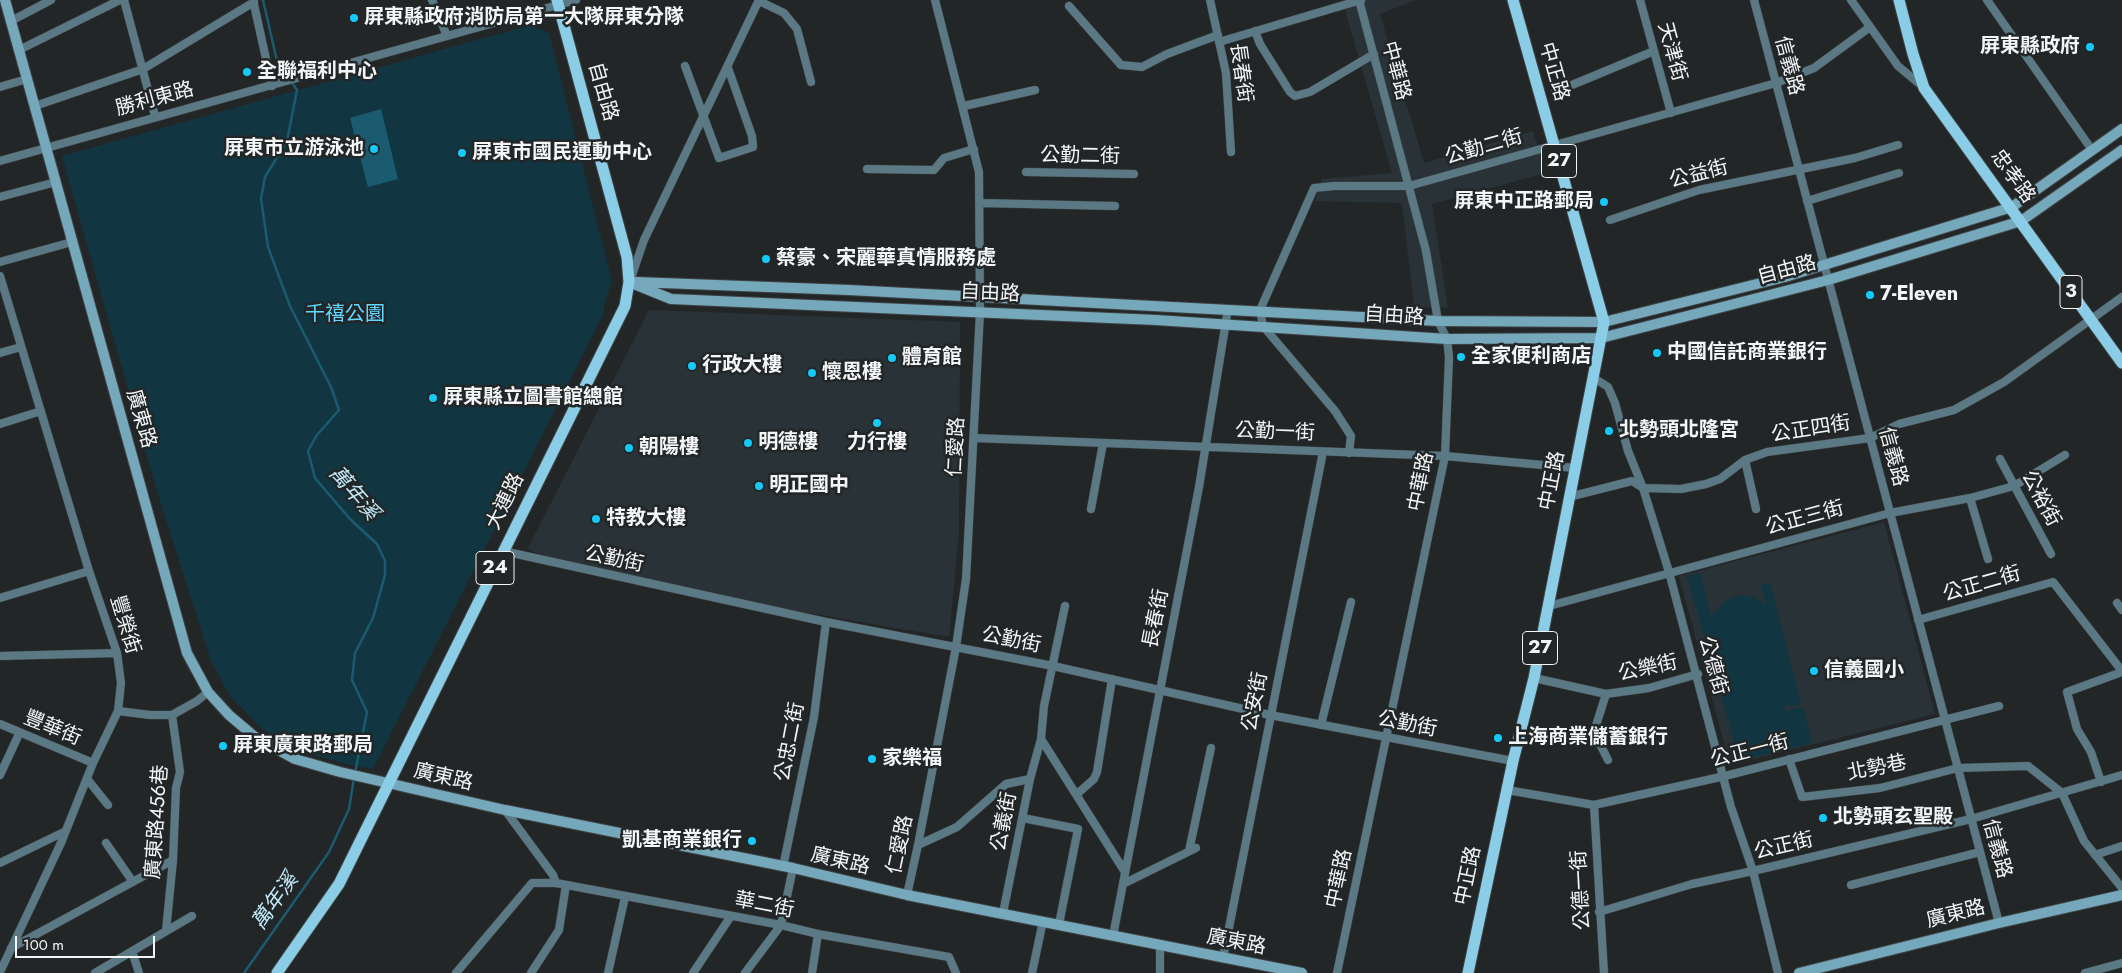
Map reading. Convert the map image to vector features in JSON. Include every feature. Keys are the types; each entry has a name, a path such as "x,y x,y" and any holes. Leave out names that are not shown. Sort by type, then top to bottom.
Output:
{"main road":[{"name":"中正路","path":"1468,973 1513,761 1534,678 1604,322 1513,0"},
{"name":"忠孝路","path":"1900,0 1913,54 1924,88 2012,207 2122,363"},
{"name":"自由路","path":"558,2 627,257 629,282"},
{"name":"大連路","path":"277,973 332,895 390,783 625,306 629,282"}],"street":[{"name":"廣東路","path":"5,0 187,653 208,692 229,715 255,737 295,759 340,772 505,810 788,868 907,895 1302,973"},
{"path":"11,21 51,0"},
{"path":"19,50 122,0 155,116"},
{"path":"432,0 447,36 558,2 576,0"},
{"path":"759,0 784,13 797,29 811,82"},
{"name":"大連路","path":"629,282 644,240 759,0"},
{"name":"仁愛路","path":"907,895 956,646 966,578 981,297 979,172 964,106 935,0"},
{"name":"長春街","path":"1210,0 1226,73 1231,152"},
{"path":"1069,6 1121,65 1142,67 1167,54 1219,38 1256,31 1360,0"},
{"name":"中華路","path":"1337,973 1445,456 1449,357 1447,339 1438,321 1426,251 1360,0"},
{"name":"天津街","path":"1640,0 1671,113"},
{"name":"信義路","path":"1754,0 1999,922"},
{"path":"1851,0 1898,66 1924,88"},
{"path":"1987,0 2092,150"},
{"path":"35,106 143,69 254,1 272,86"},
{"name":"公勤二街","path":"1260,310 1314,188 1334,186 1409,186 1776,83 1814,68 1870,27"},
{"path":"1256,31 1260,44 1290,92 1295,96 1310,92 1374,54"},
{"name":"勝利東路","path":"0,161 155,116 272,86 447,36"},
{"path":"1555,92 1654,51"},
{"path":"684,66 692,89 705,116 719,158 753,147 752,136 728,68"},
{"path":"0,87 27,79"},
{"path":"964,106 1035,90"},
{"name":"自由路","path":"629,282 1260,310 1438,321 1604,322 1785,277 2012,207 2122,129"},
{"name":"公益街","path":"1610,220 1698,190 1854,158 1898,144"},
{"path":"868,169 934,170 944,158 974,149"},
{"name":"自由路","path":"629,282 671,300 1227,324 1447,339 1601,338 1828,280 2022,221 2122,150"},
{"name":"公勤二街","path":"1026,172 1134,174"},
{"path":"1807,201 1899,174"},
{"path":"0,197 56,182"},
{"path":"980,203 1115,206"},
{"path":"0,262 72,242"},
{"name":"豐榮街","path":"0,276 89,571 117,653 121,683 118,711 0,972"},
{"name":"公正四街","path":"1569,497 1632,482 1643,488 1681,489 1706,484 1720,479 1745,460 1768,452 1870,438 1899,424 1954,410 2004,382 2122,297"},
{"name":"長春街","path":"1113,936 1206,447 1228,309"},
{"path":"1260,310 1263,326 1335,411 1351,436 1349,452"},
{"path":"0,353 21,347"},
{"name":"公德街","path":"1594,378 1608,387 1615,403 1628,450 1643,488 1669,572 1725,776 1731,807 1752,871 1778,973"},
{"path":"0,424 40,411"},
{"name":"公勤一街","path":"974,438 1445,456 1575,468"},
{"path":"1091,509 1103,443"},
{"name":"公安街","path":"1223,958 1323,452"},
{"name":"公正三街","path":"1549,606 1890,513 1970,498 2014,486 2065,455"},
{"name":"公裕街","path":"2000,458 2051,554"},
{"path":"1745,460 1756,509"},
{"path":"1970,498 1988,559"},
{"name":"公勤街","path":"503,551 826,622 1052,666 1270,715 1513,761"},
{"path":"0,598 89,571"},
{"name":"公正二街","path":"1918,620 2053,582 2122,672"},
{"path":"1320,725 1351,602"},
{"name":"公義街","path":"1003,913 1030,779 1041,739 1044,706 1065,606"},
{"name":"公忠二街","path":"781,925 788,868 814,717 826,622"},
{"path":"0,656 117,653"},
{"path":"2101,782 2092,752 2077,729 2067,692 2122,672"},
{"name":"公樂街","path":"1534,678 1606,694 1649,688 1698,674"},
{"path":"1077,794 1094,779 1097,772 1112,680"},
{"path":"118,711 150,715 172,715 197,701 208,692"},
{"name":"公樂街","path":"1606,694 1594,732 1608,760"},
{"name":"公正一街","path":"1507,790 1594,805 1725,776 1999,706"},
{"name":"廣東路456巷","path":"166,931 173,860 176,788 180,772 172,715"},
{"name":"豐華街","path":"0,724 19,734 93,763"},
{"path":"0,775 19,734"},
{"path":"1041,739 1125,872"},
{"path":"1123,884 1192,849 1211,748"},
{"path":"0,756 11,752"},
{"name":"北勢巷","path":"1789,759 1802,797 1880,788 1958,768 2028,766 2062,793"},
{"name":"公正街","path":"1599,912 1682,886 1971,819 2122,775"},
{"path":"918,845 957,827 1006,784 1030,779"},
{"path":"88,780 108,805"},
{"path":"2062,793 2084,841 2122,888"},
{"name":"公德一街","path":"1594,805 1604,973"},
{"path":"505,810 553,875 556,883"},
{"path":"1023,818 1078,829 1058,924"},
{"path":"0,863 64,832"},
{"path":"106,843 133,882"},
{"path":"2096,855 2122,846"},
{"path":"1851,885 1980,852"},
{"path":"11,948 173,860"},
{"name":"華二街","path":"456,973 532,883 556,883 781,925 818,934 949,957 956,973"},
{"path":"531,973 559,930 566,885"},
{"name":"廣東路","path":"1799,973 1999,922 2122,895"},
{"path":"608,973 625,897"},
{"path":"96,973 192,916"},
{"path":"694,973 731,916"},
{"path":"1032,973 1043,921"},
{"path":"745,973 781,925"},
{"path":"812,973 818,934"},
{"path":"1160,946 1160,973"},
{"path":"132,951 139,973"},
{"path":"2085,973 2122,964"}],"shaded area":[{"path":"1342,0 1416,0 1380,14 1424,163 1533,131 1546,173 1432,204 1448,308 1414,307 1402,203 1315,201 1322,179 1392,173"},
{"name":"屏東市立游泳池","path":"381,109 398,179 368,187 350,118"},
{"name":"明正國中","path":"649,310 960,322 959,532 949,637 733,600 633,578 536,553 528,548"},
{"name":"信義國小","path":"1884,522 1935,714 1730,765 1679,576"}],"green space":[{"name":"千禧公園","path":"531,25 549,33 612,281 603,315 373,769 305,753 281,743 262,729 230,696 211,661 157,491 62,156"},
{"path":"1700,573 1711,616 1725,601 1738,595 1753,597 1766,605 1761,585 1770,583 1801,704 1790,707 1789,702 1782,711 1803,707 1812,743 1748,759 1745,750 1737,752 1687,576"}],"waterway":[{"name":"萬年溪","path":"263,0 277,61 297,90 287,141 265,177 261,199 268,247 290,306 331,387 339,410 317,435 308,451 315,478 350,519 377,544 385,561 385,575 373,618 355,653 352,680 367,712 355,773"},
{"name":"萬年溪","path":"244,973 329,852 349,809 354,778"}],"place":[{"name":"屏東縣政府消防局第一大隊屏東分隊","path":"354,18"},
{"name":"屏東縣政府","path":"2090,47"},
{"name":"全聯福利中心","path":"247,72"},
{"name":"屏東市立游泳池","path":"374,149"},
{"name":"屏東市國民運動中心","path":"462,153"},
{"name":"屏東中正路郵局","path":"1604,202"},
{"name":"蔡豪、宋麗華真情服務處","path":"766,259"},
{"name":"7-Eleven","path":"1870,295"},
{"name":"中國信託商業銀行","path":"1657,353"},
{"name":"全家便利商店","path":"1461,357"},
{"name":"體育館","path":"892,358"},
{"name":"行政大樓","path":"692,366"},
{"name":"懷恩樓","path":"812,373"},
{"name":"屏東縣立圖書館總館","path":"433,398"},
{"name":"力行樓","path":"877,423"},
{"name":"北勢頭北隆宮","path":"1609,431"},
{"name":"明德樓","path":"748,443"},
{"name":"朝陽樓","path":"629,448"},
{"name":"明正國中","path":"759,486"},
{"name":"特教大樓","path":"596,519"},
{"name":"信義國小","path":"1814,671"},
{"name":"上海商業儲蓄銀行","path":"1498,738"},
{"name":"屏東廣東路郵局","path":"223,746"},
{"name":"家樂福","path":"872,759"},
{"name":"北勢頭玄聖殿","path":"1823,818"},
{"name":"凱基商業銀行","path":"752,841"}]}
